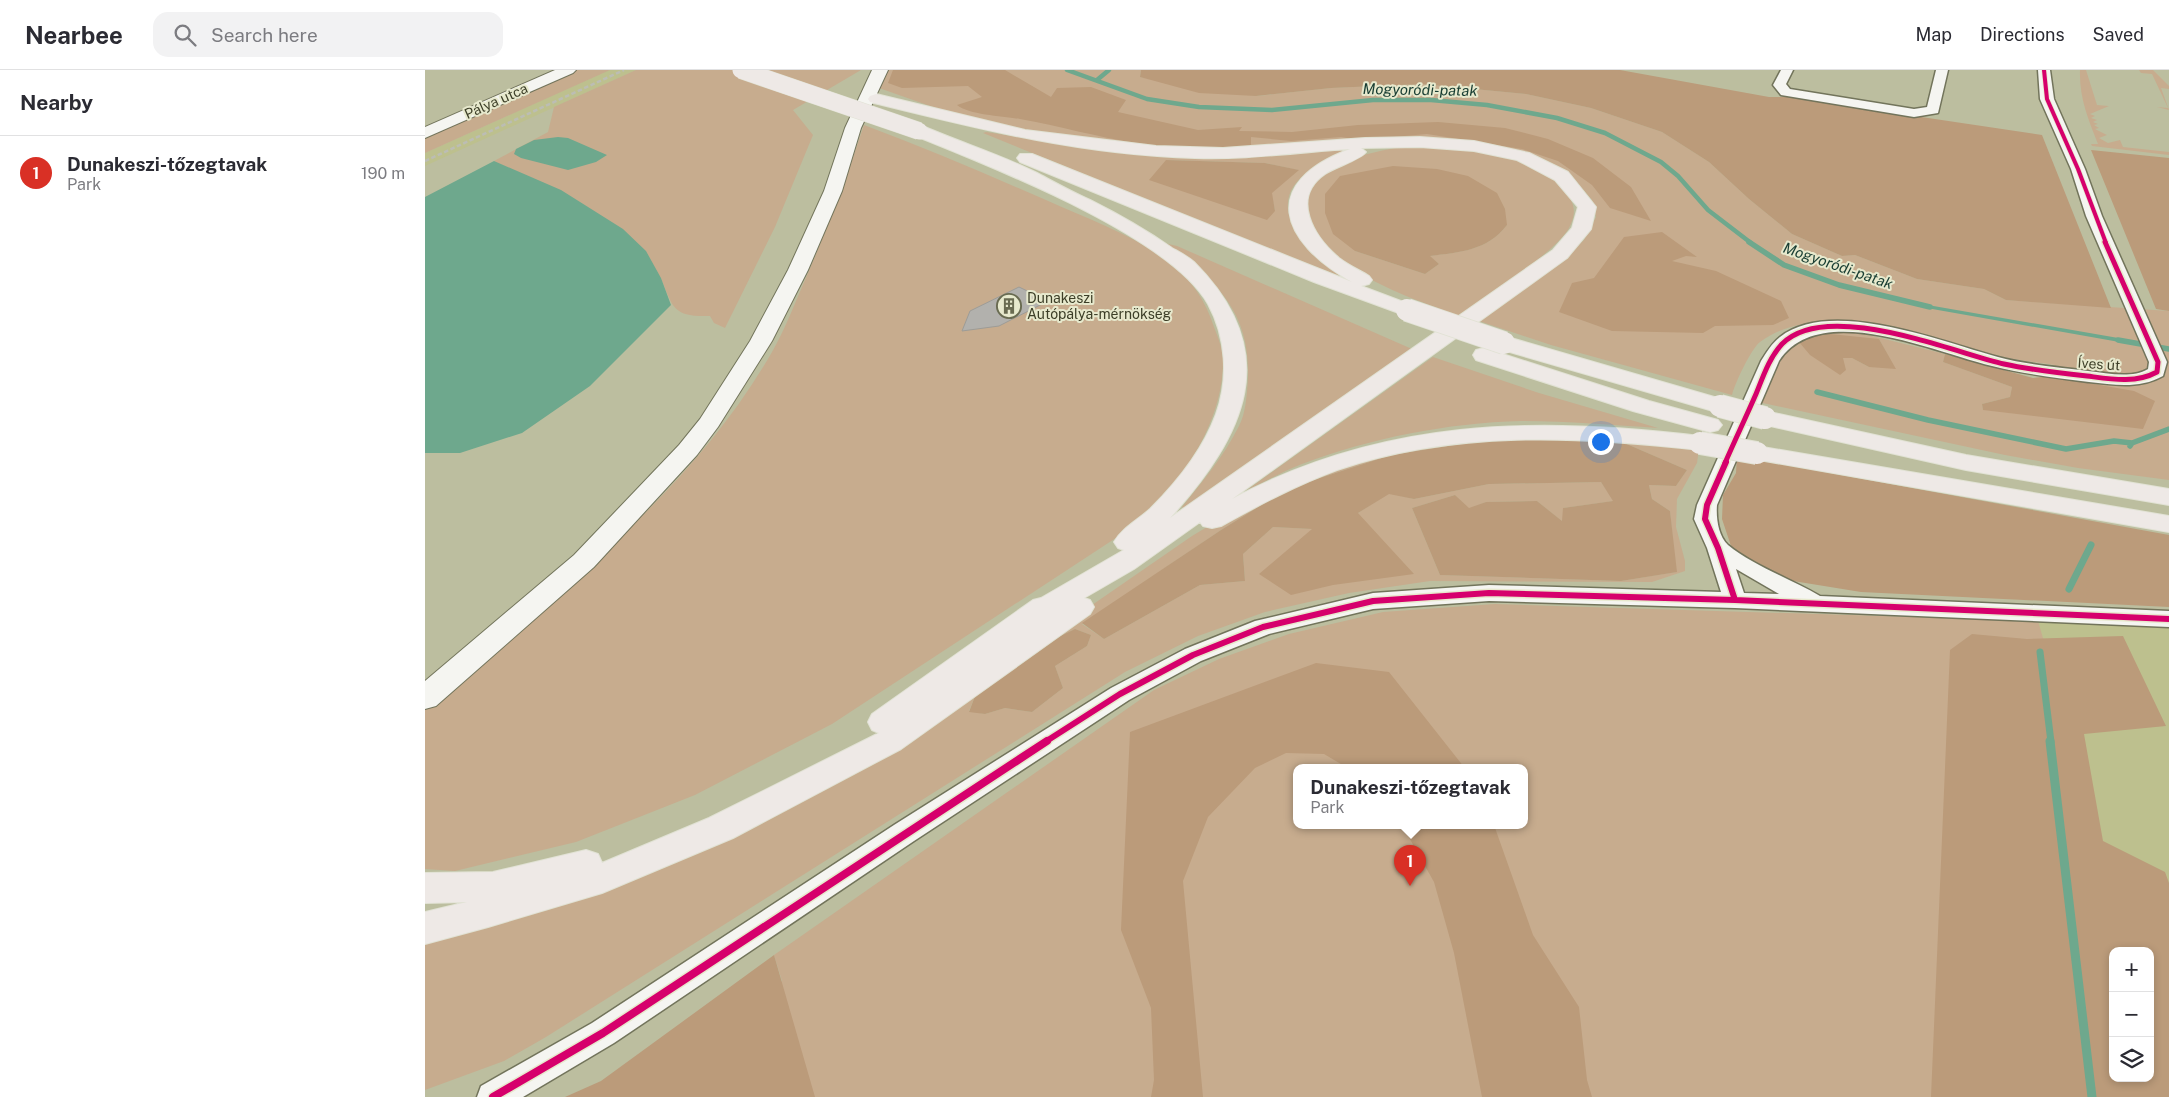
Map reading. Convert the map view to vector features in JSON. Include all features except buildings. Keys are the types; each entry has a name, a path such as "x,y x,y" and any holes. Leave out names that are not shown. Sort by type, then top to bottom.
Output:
{"highway":[{"path":"425,888 493,887 581,866 726,812 852,744 1043,620 1560,254 1581,229 1587,207 1579,192 1558,173 1547,166 1520,156 1491,149 1453,144 1399,142 1268,151 1183,153 1047,139 930,122 828,98 741,70"},
{"path":"425,928 488,912 602,878 721,828 890,741 1043,620 1148,524 1193,478 1227,422 1234,392 1237,359 1231,332 1220,308 1185,265 1113,219 1017,172 930,122 872,85"},
{"path":"930,122 1403,312 1484,355 1641,406 1760,437 1884,446 2016,473 2169,497"},
{"path":"1403,312 1368,284 1333,262 1306,231 1299,218 1297,201 1302,186 1310,175 1326,164 1348,155 1386,146 1453,144"},
{"path":"1017,172 1403,312 1505,343 1710,425 1760,437 1798,462 1930,481 2169,524"},
{"path":"1043,620 1235,506 1288,479 1337,461 1390,446 1448,436 1524,430 1619,433 1710,425"}],"main road":[{"name":"Pálya utca","path":"425,133 568,70"},
{"path":"425,698 584,561 688,450 710,422 761,341 820,224 853,128 872,85"},
{"path":"425,678 567,554 646,494"}],"street":[{"path":"1787,70 1779,85 1786,92 1914,113 1933,110 1942,70"},
{"name":"Íves út","path":"1735,600 1718,548 1705,519 1707,504 1770,361 1780,346 1790,338 1817,328 1839,326 1877,330 1994,362 2083,376 2117,379 2149,378 2157,372 2158,362 2094,216 2078,168 2047,99 2044,70"},
{"path":"1718,548 1771,581 1822,606"},
{"path":"493,1097 603,1032 904,833 1120,694 1193,655 1254,630 1319,612 1373,601 1434,595 1499,594 1735,600 1822,606 2169,619"}],"shaded area":[{"path":"576,70 610,70 425,153 425,137"},
{"path":"609,70 636,70 425,166 425,153"},
{"path":"636,70 861,70 793,110 813,135 775,227 725,328 714,323 710,316 682,313 672,304 661,278 494,161 548,132 554,107"},
{"path":"888,70 1141,70 1140,77 1257,96 1331,88 1422,84 1526,94 1591,108 1662,132 1709,162 1749,199 1792,234 1842,256 1855,255 1917,279 1984,289 2006,300 2169,311 2169,480 2078,468 2005,455 1758,402 1773,361 1804,334 1840,331 1864,334 1945,354 1943,362 2012,387 2010,397 1982,404 1983,410 2076,381 2049,376 2055,365 1996,356 1876,326 1813,323 1785,329 1760,342 1744,367 1732,395 1551,345 1479,321 1572,251 1584,240 1596,217 1592,200 1574,179 1560,170 1492,146 1197,151 1059,139 970,120 879,88","holes":["1879,339 1886,352 1869,367 1852,358 1843,358"]},
{"path":"893,70 1005,70 1051,97 1057,88 1091,87 1126,100 1118,112 1198,130 1242,127 1239,131 1292,132 1358,125 1438,122 1505,128 1548,139 1593,158 1631,187 1651,221 1610,208 1592,185 1558,161 1522,149 1427,134 1359,140 1341,137 1291,141 1251,137 1251,146 1237,147 1194,148 1150,145 970,111 957,105 982,97 968,86 902,88 888,83"},
{"path":"1141,70 1620,70 1769,97 1787,97 2042,135 2111,308 2006,300 1984,289 1917,279 1855,255 1842,256 1792,234 1749,199 1709,162 1662,132 1591,108 1526,94 1422,84 1331,88 1256,96 1199,93 1140,77"},
{"path":"2080,70 2086,70 2097,105 2109,106 2090,114 2095,116 2091,118 2097,120 2093,122 2098,124 2094,125 2099,128 2095,129 2107,135 2099,138 2108,143 2120,140 2123,147 2169,152 2169,155 2092,146 2091,144 2098,144 2083,99"},
{"path":"2139,70 2153,70 2169,86 2169,89 2161,88 2169,110 2157,107 2168,108 2152,74 2141,73"},
{"path":"864,125 956,161 1110,228 1157,253 1179,270 1192,284 1207,309 1219,339 1223,356 1219,397 1206,433 1187,467 1164,496 1125,532 832,724 695,795 576,842 455,871 425,869 425,709 437,696 575,579 619,538 703,450 740,403 772,352 788,320 835,207"},
{"path":"983,133 1116,152 1353,148 1312,169 1293,188 1288,200 1289,215 1296,231 1312,249 1343,277 1272,251","holes":["1166,160 1265,163 1298,170 1271,193 1275,210"]},
{"path":"558,137 568,138 607,155 596,162 568,170 521,158 514,154 516,149 534,140"},
{"path":"1407,146 1470,149 1513,158 1532,166 1550,177 1568,195 1574,208 1572,223 1561,238 1535,262 1459,316 1384,286 1356,271 1333,253 1313,226 1306,202 1310,186 1320,174 1336,165 1374,152","holes":["1507,225 1499,234 1472,249 1429,256 1439,264 1425,274 1355,251"]},
{"path":"2091,150 2169,158 2169,311 2156,309"},
{"path":"1166,160 1265,163 1299,170 1272,193 1275,211 1267,220 1149,180"},
{"path":"494,161 561,190 623,229 646,251 661,278 671,305 590,386 522,433 460,453 425,453 425,197"},
{"path":"1393,166 1437,169 1468,176 1497,193 1505,209 1507,225 1499,234 1482,245 1472,249 1430,256 1439,264 1425,274 1355,251 1333,234 1325,213 1325,194 1340,176"},
{"path":"1662,232 1697,257 1686,256 1672,261 1716,271 1781,301 1789,318 1773,325 1715,326 1703,333 1612,331 1559,312 1572,283 1594,278 1624,237"},
{"path":"1164,243 1177,246 1412,349 1185,509 1182,507 1220,458 1241,421 1245,409 1247,390 1247,354 1243,333 1236,315 1226,299 1199,270"},
{"path":"1922,304 2124,339 2125,343 1921,307"},
{"path":"1821,333 1879,339 1896,369 1869,367 1852,358 1843,358 1846,370 1840,375 1810,355 1799,342"},
{"path":"1945,354 2033,378 2049,376 2134,391 2155,401 2143,429 1983,410 1982,404 2010,397 2012,387 1943,362"},
{"path":"1433,357 1539,393 1658,428 1572,422 1521,421 1465,425 1410,433 1328,455 1295,467 1247,490"},
{"path":"1524,434 1619,436 1699,449 1697,463 1677,499 1676,527 1685,561 1685,571 1652,582 1430,581 1349,593 1265,612 1198,636 1125,672 546,1037 504,1061 425,1090 425,938 578,892 733,827 812,787 892,743 1192,536 1241,507 1279,488 1320,471 1377,454 1435,443","holes":["1563,437 1622,442 1687,470 1676,486 1649,485 1652,499 1670,511 1676,572 1621,581 1440,575 1412,508 1455,495 1469,509 1486,502 1537,501 1563,522 1563,508 1614,501 1601,482 1489,484 1414,499 1389,493 1358,513 1312,529 1273,527 1243,554 1245,581 1200,585 1104,639 1082,624 1221,530 1289,488 1391,455 1467,443","1075,629 1091,635 1087,646 1055,666 1063,688 1032,712 1005,708 985,714 969,711 977,691 1044,644"]},
{"path":"1563,437 1622,442 1687,470 1676,486 1649,485 1652,499 1670,511 1677,572 1621,581 1440,575 1412,508 1455,495 1469,508 1486,502 1537,501 1562,521 1563,508 1613,501 1601,482 1489,484 1414,499 1389,494 1358,513 1414,574 1333,585 1291,595 1259,574 1312,529 1273,527 1243,554 1245,581 1200,585 1104,639 1082,623 1221,530 1289,488 1391,455 1467,443"},
{"path":"1737,456 2169,535 2169,607 1861,592 1787,580 1756,565 1731,546 1722,519 1723,495 1736,473"},
{"path":"1495,604 2038,621 2052,669 2096,1097 614,1097 782,981 774,955 1154,690 1219,659 1289,634 1383,612"},
{"path":"2038,621 2169,628 2169,1097 2096,1097"},
{"path":"1075,629 1091,635 1087,646 1055,666 1063,688 1032,712 1005,708 985,714 969,712 977,691 1044,644"},
{"path":"1972,634 2027,639 2123,636 2166,726 2084,734 2103,841 2165,872 2169,883 2169,1097 1931,1097 1950,650"},
{"path":"1316,663 1389,672 1462,764 1341,764 1324,754 1286,753 1255,768 1208,817 1183,881 1203,1097 1151,1097 1154,1080 1151,1008 1121,930 1130,732"},
{"path":"1404,829 1495,829 1533,935 1579,1007 1587,1080 1592,1097 1482,1097 1454,953 1434,882"},
{"path":"774,955 815,1097 565,1097 601,1081"}],"waterway":[{"name":"Mogyoródi-patak","path":"1067,70 1147,99 1199,107 1272,110 1373,100 1431,100 1487,105 1557,118 1605,133 1661,162 1678,176 1708,210 1751,243"},
{"path":"1097,80 1109,70"},
{"name":"Mogyoródi-patak","path":"1749,242 1784,265 1839,285 1930,307"},
{"name":"Mogyoródi-patak","path":"2118,340 2169,349"},
{"path":"1817,392 1928,420 2066,449 2114,441 2132,443"},
{"path":"2132,443 2169,429"},
{"path":"2069,589 2091,545"},
{"path":"2040,652 2051,742"},
{"path":"2050,741 2092,1097"}],"railway":[{"path":"425,161 624,70"}],"cycle path":[{"path":"1735,600 1718,548 1705,519 1707,505 1770,361 1781,345 1790,338 1811,329 1835,326 1862,328 1918,340 2005,364 2043,371 2127,380 2143,378 2157,372 2158,362 2094,216 2078,169 2047,99 2044,70"},
{"path":"493,1097 603,1033 904,833 1120,694 1193,655 1263,627 1373,601 1489,593 1735,600 2169,619"}],"place":[{"name":"Dunakeszi Autópálya-mérnökség","path":"1009,306"},
{"name":"Dunakeszi-tőzegtavak","path":"1410,886"}]}
